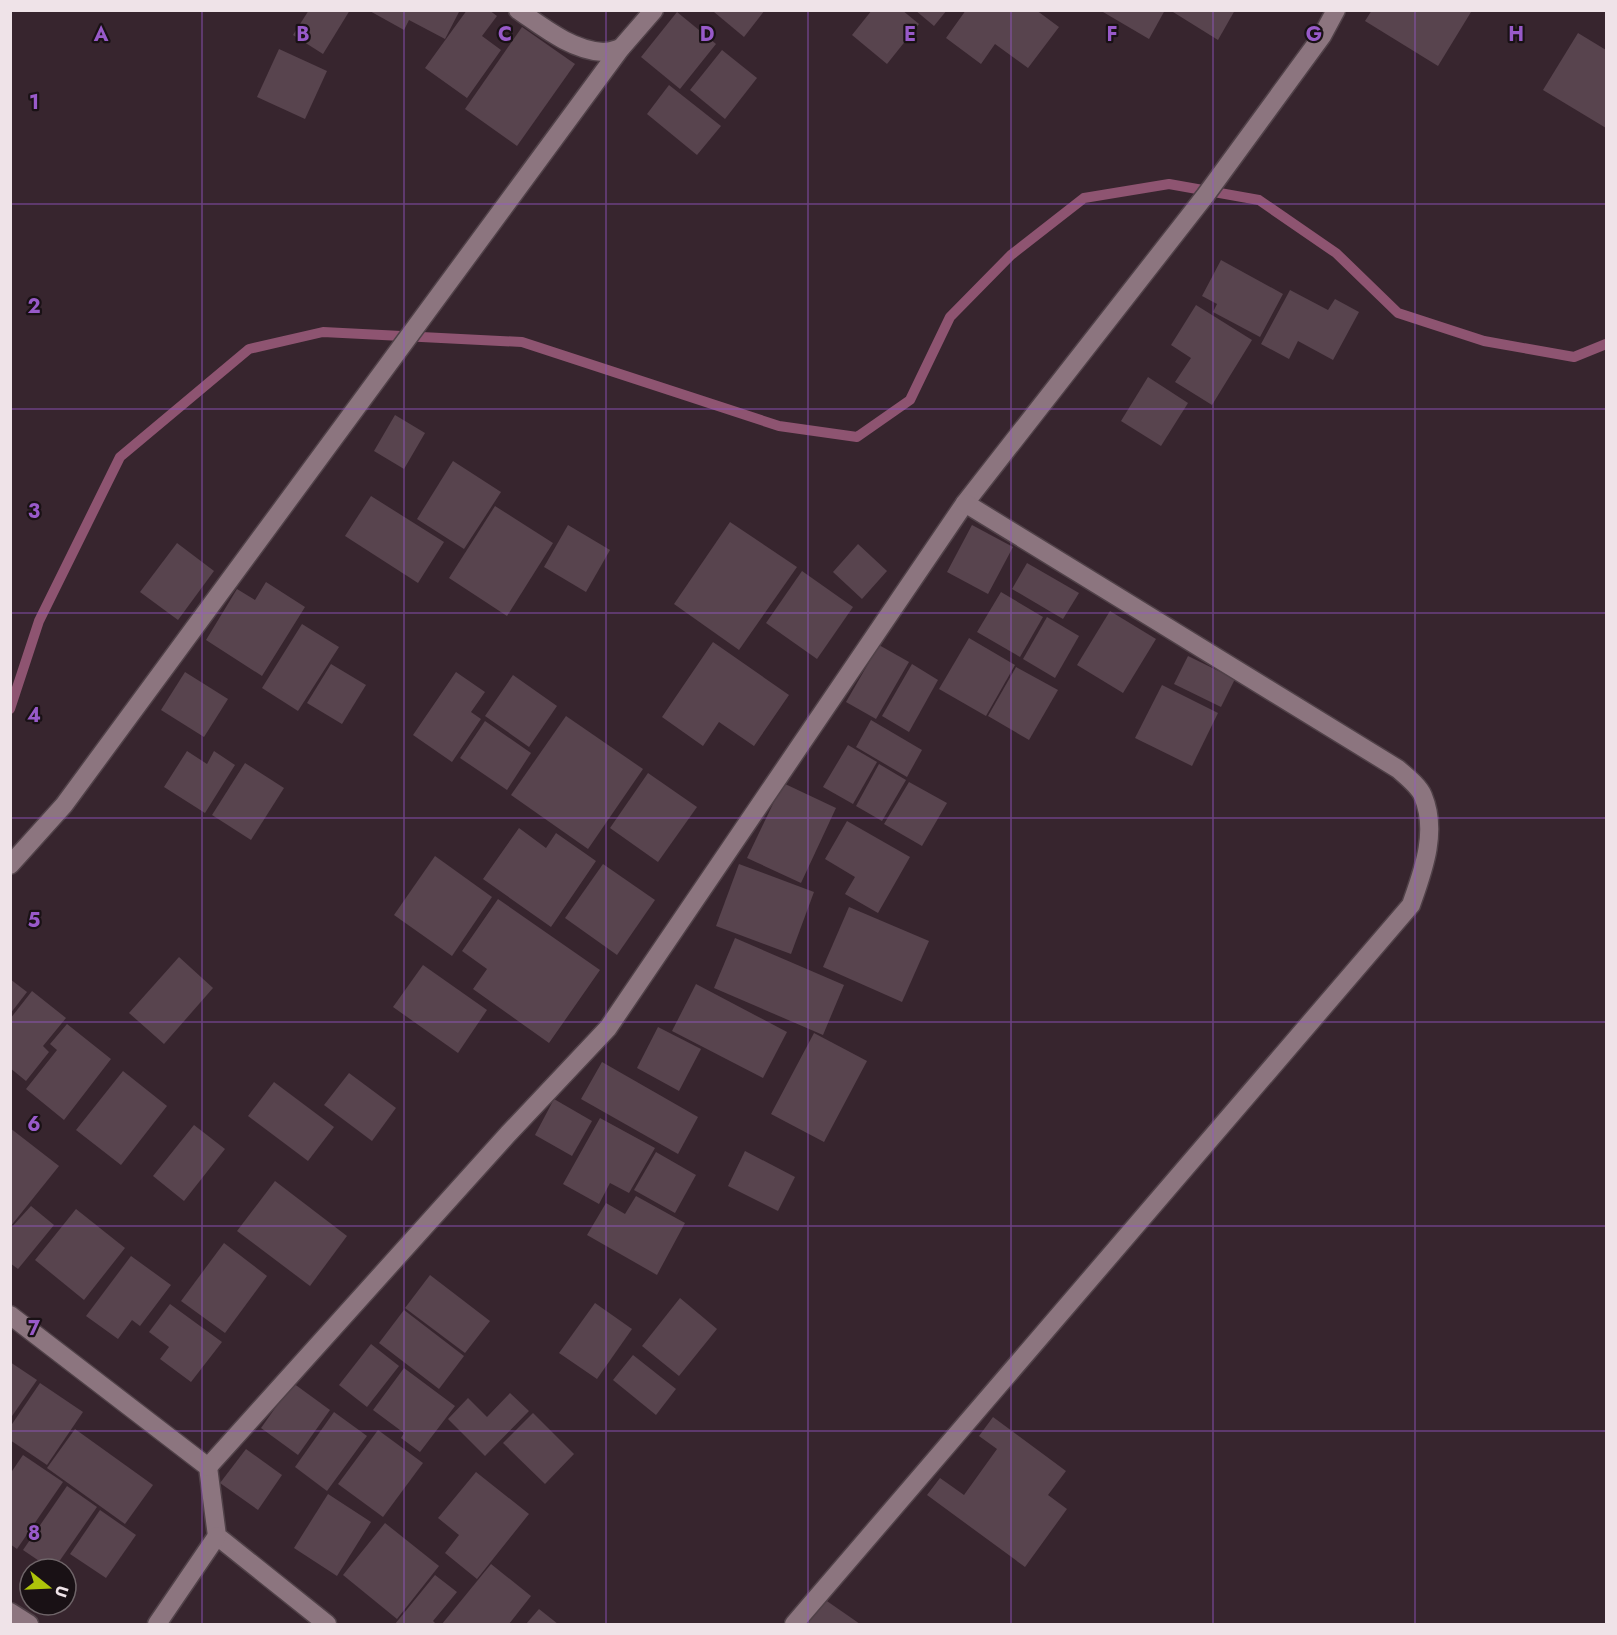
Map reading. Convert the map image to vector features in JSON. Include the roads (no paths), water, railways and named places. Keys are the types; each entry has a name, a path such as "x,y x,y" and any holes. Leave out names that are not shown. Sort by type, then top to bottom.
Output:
{"street":[{"path":"518,10 560,38 587,49 604,52 621,48"},
{"path":"10,865 64,805 621,48 654,10"},
{"path":"208,1467 500,1143 608,1028 965,503 1205,196 1322,36 1336,10"},
{"path":"794,1624 1411,905 1424,867 1430,829 1423,794 1398,769 965,503"},
{"path":"10,1315 208,1467 217,1536 157,1624"},
{"path":"217,1536 327,1624"},
{"path":"10,1612 29,1624"}],"waterway":[{"path":"10,709 39,621 120,457 249,349 323,332 522,342 779,426 857,437 910,400 950,317 1011,255 1084,198 1169,184 1259,200 1336,253 1398,313 1484,341 1574,357 1606,344"}]}
